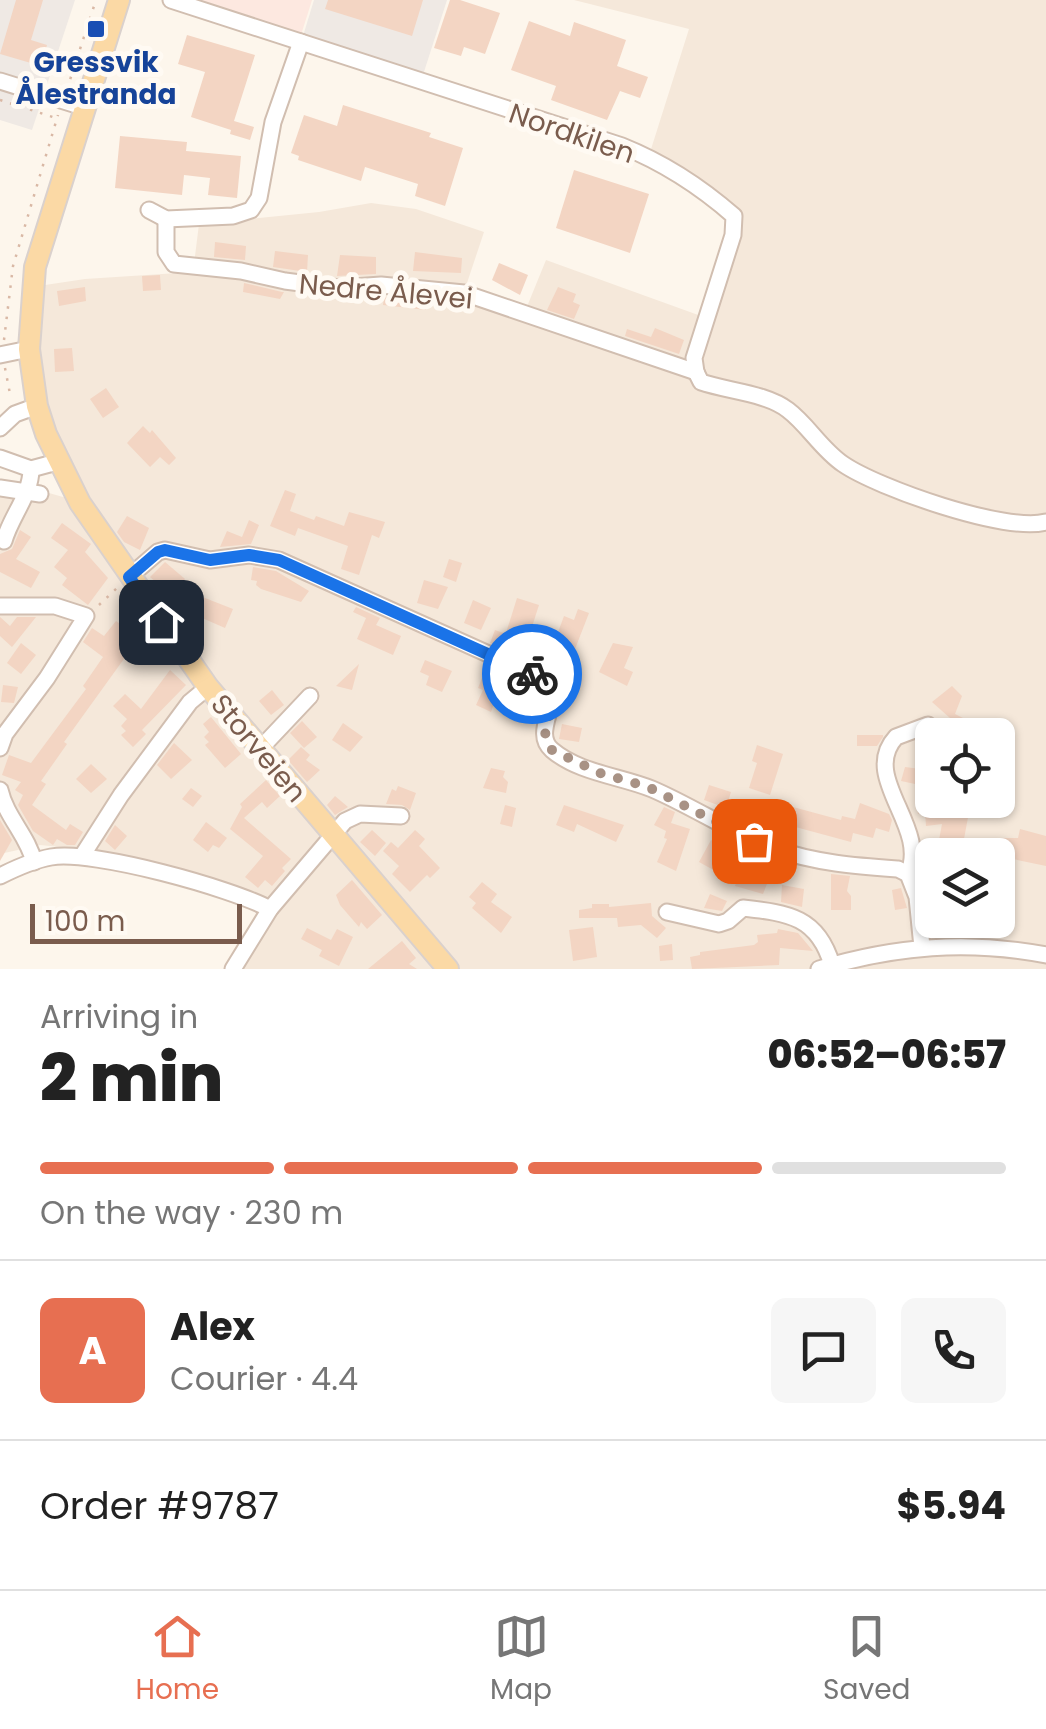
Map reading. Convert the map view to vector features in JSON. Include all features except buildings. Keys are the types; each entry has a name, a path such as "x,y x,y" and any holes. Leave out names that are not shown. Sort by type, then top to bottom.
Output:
{"main road":[{"name":"Storveien","path":"119,0 35,267 29,349 37,406 57,462 126,580 259,750 448,969"}],"street":[{"name":"Nordkilen","path":"170,0 622,146 666,168 721,204 734,216 733,235 694,358 696,372"},
{"path":"149,210 166,219 233,216 251,210 259,198 273,122 301,42"},
{"path":"0,81 83,107"},
{"name":"Nedre Ålevei","path":"166,219 166,252 174,264 339,288 381,286 464,292 696,372"},
{"path":"0,355 29,349"},
{"path":"696,372 701,382 787,409 844,465 887,484 962,511 1027,525 1046,522"},
{"path":"0,428 15,414 37,406"},
{"path":"0,458 31,469 57,462"},
{"path":"4,540 34,492 31,469"},
{"path":"0,488 34,492"},
{"path":"126,580 165,550 210,560 249,555 279,560 544,679 554,693 546,726 548,744 569,759 623,782 648,787 776,849 814,860 898,869 908,874 917,898 922,947"},
{"path":"0,606 54,606 86,616 2,739"},
{"path":"82,856 121,795 190,702 208,687"},
{"path":"259,750 310,696"},
{"path":"908,874 912,866 910,842 901,809 886,778 886,752 901,733 915,729"},
{"path":"0,790 34,862"},
{"path":"234,969 270,910 351,817 400,816"},
{"path":"0,876 50,857 82,856 200,883 253,900 270,910"},
{"path":"667,912 719,924 743,908 808,923 816,930 825,967 922,947 961,945 1046,955"}],"path":[{"path":"0,100 57,118"},
{"path":"86,616 126,580"}],"shaded area":[{"path":"0,0 75,0 32,130 0,120"},
{"path":"191,0 312,0 301,35"},
{"path":"314,0 447,0 423,75 303,36"},
{"path":"574,0 1046,0 1046,969 242,969 280,910 259,896 91,850 40,845 0,854 0,479 63,497 81,487 58,439 47,403 38,341 45,285 193,272 199,224 371,203 416,209 484,232 465,289 526,309 546,260 701,316 731,231 724,213 646,165 689,29"}],"way so far":[{"path":"532,674 544,679 554,693 545,735 552,750 623,782 648,787 754,841"}],"place":[{"name":"Gressvik Ålestranda","path":"96,29"}],"route":[{"path":"161,622 129,577 158,552 165,550 210,560 249,555 279,560 317,575 532,674"}]}
